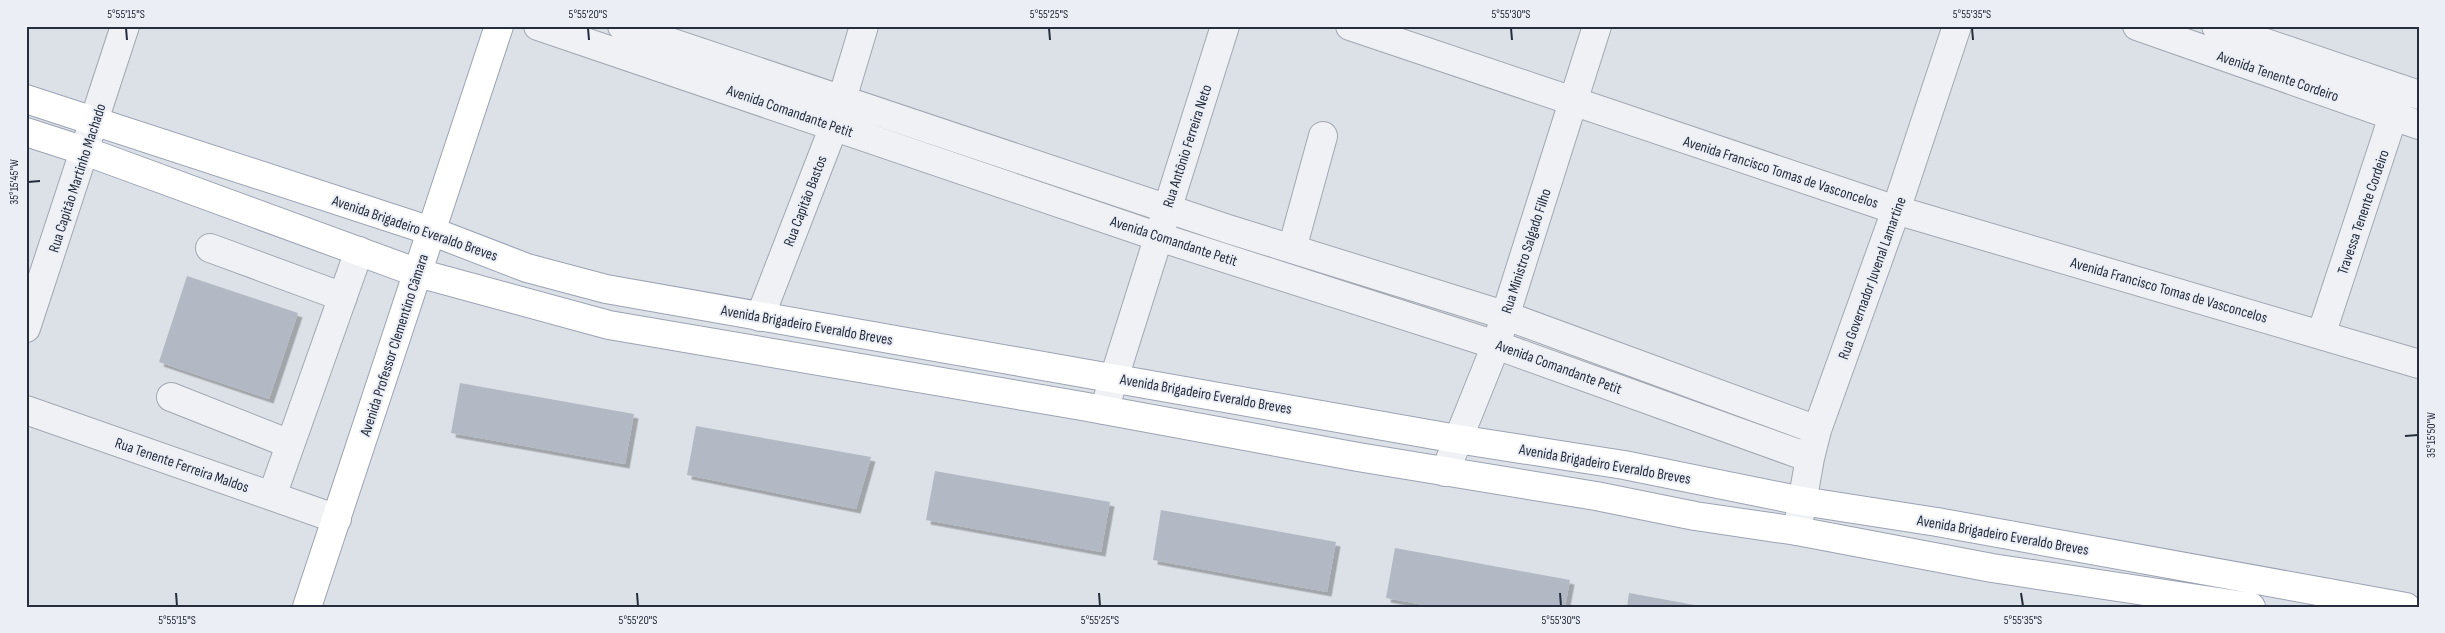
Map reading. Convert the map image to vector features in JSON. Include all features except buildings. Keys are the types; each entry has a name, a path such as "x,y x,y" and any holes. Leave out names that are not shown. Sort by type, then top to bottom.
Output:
{"main road":[{"name":"Avenida Professor Clementino Câmara","path":"307,607 499,26"},
{"name":"Avenida Brigadeiro Everaldo Breves","path":"26,99 431,231 527,268 606,289 760,318 1624,466 1802,501 1937,522 2406,607"},
{"path":"26,132 85,151 418,273 609,325 1104,410 1445,472 1596,496 1696,516 1797,532 1992,568 2251,607"}],"street":[{"name":"Rua Capitão Martinho Machado","path":"26,328 125,26"},
{"name":"Avenida Comandante Petit","path":"538,26 1159,237 1496,345 1810,458"},
{"name":"Avenida Comandante Petit","path":"622,26 1292,249 1504,315 1817,430"},
{"name":"Rua Capitão Bastos","path":"760,318 834,126 864,26"},
{"name":"Rua Antônio Ferreira Neto","path":"1104,410 1225,26"},
{"name":"Avenida Francisco Tomas de Vasconcelos","path":"1350,26 1896,210 2419,364"},
{"name":"Rua Ministro Salgado Filho","path":"1445,472 1496,345 1597,26"},
{"name":"Rua Governador Juvenal Lamartine","path":"1797,532 1817,430 1896,210 1957,26"},
{"name":"Avenida Tenente Cordeiro","path":"2137,26 2407,121"},
{"name":"Avenida Tenente Cordeiro","path":"2216,26 2411,92"},
{"name":"Travessa Tenente Cordeiro","path":"2322,334 2407,121 2411,92"},
{"path":"1292,249 1323,136"},
{"path":"980,176 989,148"},
{"path":"210,248 343,297"},
{"path":"272,496 359,251"},
{"path":"171,397 290,444"},
{"name":"Rua Tenente Ferreira Maldos","path":"26,410 337,519"},
{"path":"2417,607 2419,597"}]}
